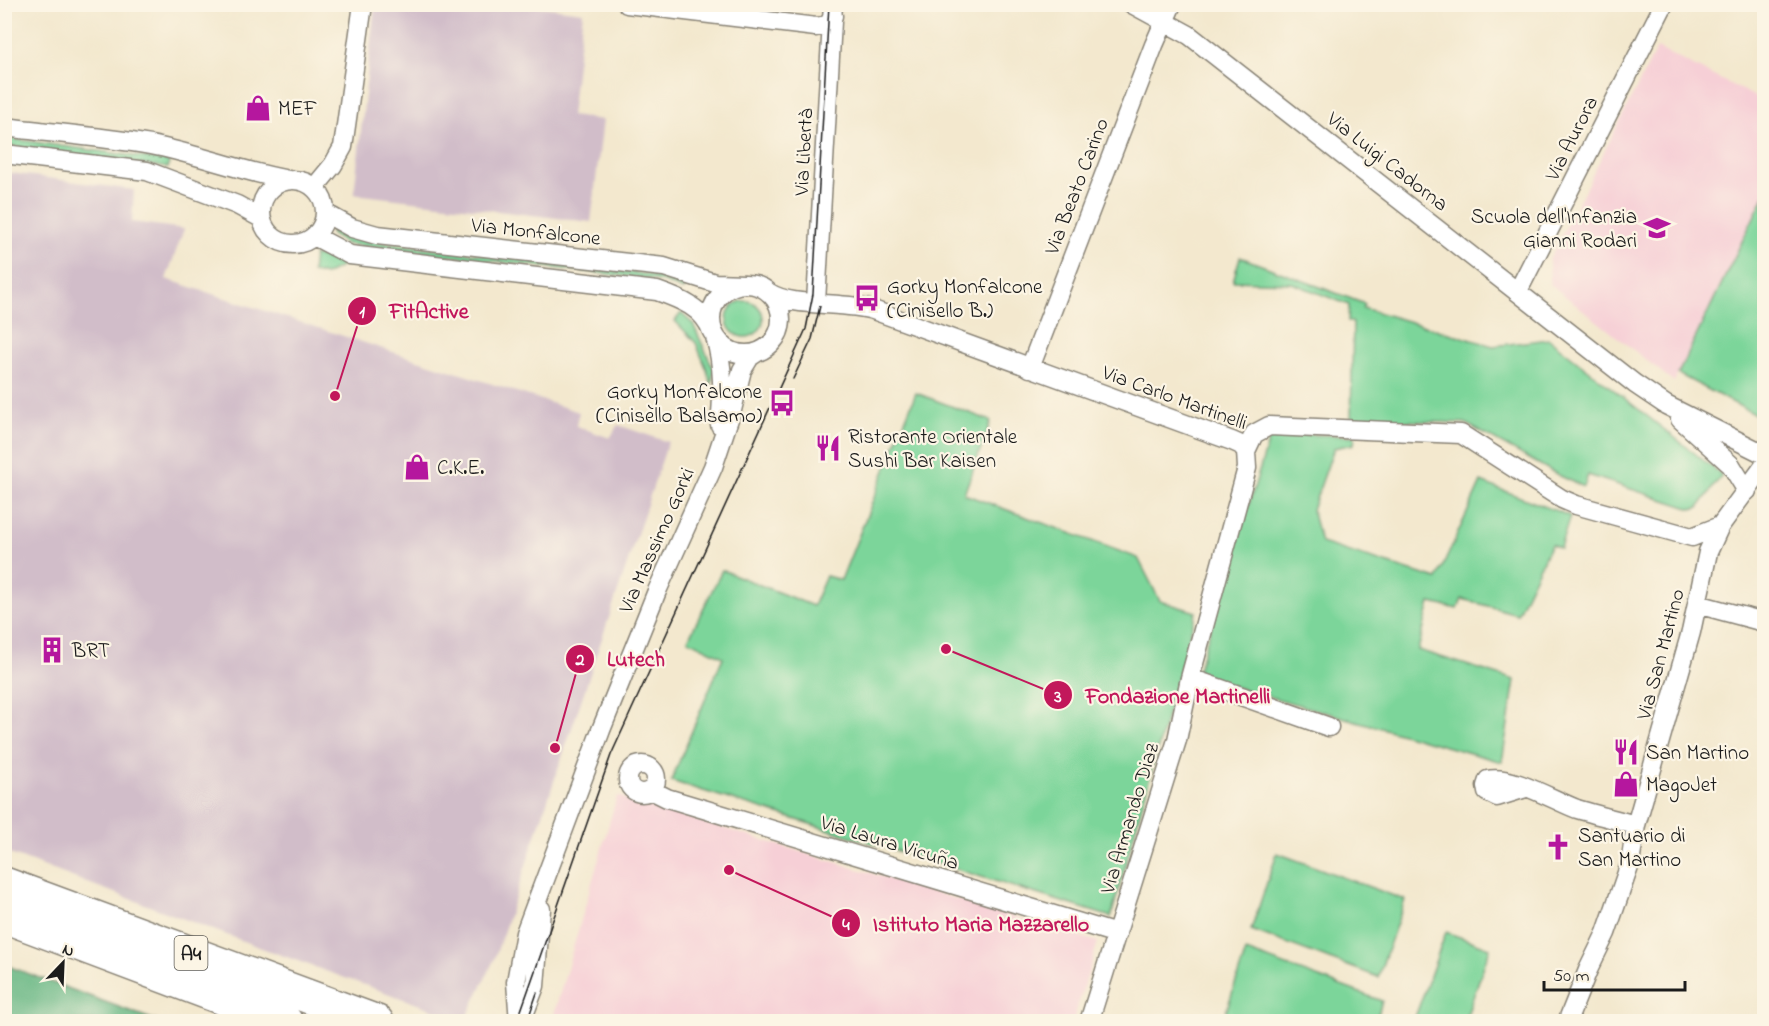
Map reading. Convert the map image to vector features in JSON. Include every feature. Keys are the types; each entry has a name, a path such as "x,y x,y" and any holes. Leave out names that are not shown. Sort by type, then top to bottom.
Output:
{"highway":[{"name":"A4","path":"4,884 377,1022"},
{"name":"A4","path":"4,916 286,1022"}],"street":[{"path":"314,188 333,165 343,147 363,4"},
{"path":"627,4 816,27 828,25 833,10"},
{"name":"Via Luigi Cadorna","path":"1132,4 1168,13 1189,35 1612,367 1666,405 1764,454"},
{"name":"Via Aurora","path":"1518,291 1664,4"},
{"name":"Via Libertà","path":"816,302 833,10"},
{"name":"Via Beato Carino","path":"1030,368 1168,13"},
{"path":"4,127 150,145 264,176 301,181 314,188 323,202 325,213 321,227 314,236 302,242 290,244 279,241 266,229 261,218 262,202 267,193 278,183 289,180"},
{"path":"4,154 147,171 237,205 261,218"},
{"name":"Via Monfalcone","path":"325,213 352,228 377,236 663,267 715,283 744,284"},
{"path":"314,236 350,255 657,291 677,298 698,310 707,319 713,334 722,345 732,352 747,355 756,353 773,342 781,325 778,305 768,292 757,286 744,284 727,289 716,299 710,315 713,334"},
{"name":"Via Carlo Martinelli","path":"768,292 788,301 849,305 873,310 1232,441 1246,451 1254,434 1269,426 1461,434 1576,506 1692,537 1708,552"},
{"name":"Via Massimo Gorki","path":"713,334 720,352 722,378 716,457"},
{"name":"Via Massimo Gorki","path":"520,1022 535,986 540,915 559,843 657,591 716,457 732,410 742,370 750,357 756,353"},
{"path":"1666,405 1731,465 1747,491"},
{"name":"Via Armando Diaz","path":"1089,1022 1177,740 1190,678 1247,468 1246,451"},
{"name":"Via San Martino","path":"1567,1022 1606,933 1630,864 1636,825 1697,604 1708,552 1720,526 1764,466"},
{"path":"1692,537 1720,526"},
{"path":"1697,604 1764,622"},
{"path":"1190,678 1329,727"},
{"path":"1526,788 1578,809 1636,825"},
{"name":"Via Laura Vicuña","path":"651,790 667,798 1117,934"}],"shaded area":[{"path":"518,4 583,12 571,116 603,120 591,222 354,194 375,5"},
{"name":"Scuola dell'Infanzia Gianni Rodari","path":"1657,48 1764,101 1764,196 1674,382 1550,284 1549,260"},
{"path":"4,172 134,190 132,222 184,229 166,279 579,412 576,426 610,438 618,425 668,442 494,960 465,1021 5,852"},
{"path":"617,796 1098,942 1073,1021 552,1021"}],"green space":[{"path":"5,138 169,161 168,168 5,145"},
{"path":"1764,196 1764,419 1678,374"},
{"path":"334,228 345,236 362,240 645,274 685,286 683,290 664,282 648,279 346,244 331,234"},
{"path":"314,255 347,264 325,275 312,272"},
{"path":"1240,257 1365,304 1363,308 1493,346 1549,339 1721,476 1699,507 1692,509 1588,475 1584,487 1465,423 1351,419 1353,323 1348,321 1349,305 1292,283 1233,281"},
{"path":"745,301 758,306 763,319 758,332 745,337 732,332 727,319 732,306"},
{"path":"681,313 693,324 714,370 711,386 696,343 675,321"},
{"path":"916,393 991,421 964,494 1138,558 1160,601 1196,612 1111,917 671,781 723,657 688,640 722,570 813,606 826,576 841,580"},
{"path":"1284,434 1355,436 1354,444 1334,448 1312,510 1321,543 1437,579 1481,482 1570,516 1560,548 1551,544 1517,614 1462,599 1458,609 1430,603 1418,650 1515,680 1502,762 1196,676 1270,436"},
{"path":"1277,853 1405,900 1378,977 1251,930"},
{"path":"1446,932 1490,948 1465,1021 1414,1020"},
{"path":"1246,951 1382,1001 1376,1021 1223,1021"},
{"path":"5,965 157,1021 5,1021"}],"tram line":[{"path":"517,1022 611,755 806,329 813,294 829,4"},
{"path":"793,379 812,339 820,306"},
{"path":"527,1022 537,993"}],"place":[{"name":"MEF","path":"258,108"},
{"name":"Scuola dell'Infanzia Gianni Rodari","path":"1657,228"},
{"name":"Gorky Monfalcone (Cinisello B.)","path":"867,298"},
{"name":"FitActive","path":"335,396"},
{"name":"Gorky Monfalcone (Cinisello Balsamo)","path":"782,403"},
{"name":"Ristorante Orientale Sushi Bar Kaisen","path":"828,448"},
{"name":"C.K.E.","path":"417,467"},
{"name":"Fondazione Martinelli","path":"946,649"},
{"name":"BRT","path":"52,650"},
{"name":"Lutech","path":"555,748"},
{"name":"San Martino","path":"1626,752"},
{"name":"MagoJet","path":"1626,784"},
{"name":"Santuario di San Martino","path":"1558,847"},
{"name":"Istituto Maria Mazzarello","path":"729,870"}]}
